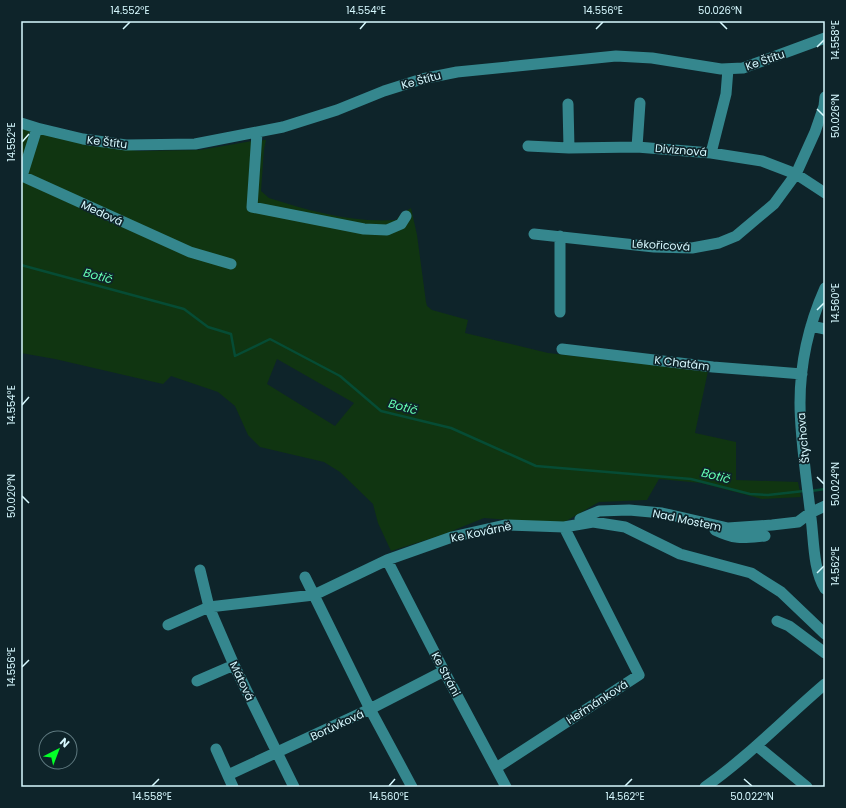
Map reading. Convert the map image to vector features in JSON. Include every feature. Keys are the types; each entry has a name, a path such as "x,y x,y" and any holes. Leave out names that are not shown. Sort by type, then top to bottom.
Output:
{"street":[{"name":"Ke Štítu","path":"21,123 83,139 126,145 195,144 283,127 337,110 384,91 422,79 457,72 616,56 652,58 721,69 743,68 825,38"},
{"path":"711,153 726,94 728,69"},
{"name":"Lékořicová","path":"534,234 654,247 692,248 719,243 736,236 774,204 796,174 815,132 824,106 825,97"},
{"path":"637,146 640,103"},
{"path":"568,104 569,148"},
{"name":"Medová","path":"37,128 22,176 190,252 230,264"},
{"path":"257,133 252,206 364,229 387,230 401,224 406,216"},
{"name":"Diviznová","path":"528,146 569,148 637,146 711,153 762,161 796,174 825,193"},
{"path":"560,236 560,312"},
{"name":"Štychova","path":"825,288 811,326 802,374 800,404 810,510 821,566 820,582 825,589"},
{"path":"811,326 825,329"},
{"name":"K Chatám","path":"562,349 713,367 802,374"},
{"name":"Nad Mostem","path":"564,527 599,511 629,510 662,513 728,528 772,526 798,522 810,510 825,506"},
{"name":"Ke Kovárně","path":"168,625 209,607 314,594 387,560 452,537 505,525 564,527 593,522 625,528 680,554 751,573 781,592 825,634"},
{"path":"707,523 714,530 728,536 738,538 765,536"},
{"name":"Heřmánková","path":"496,768 639,675 564,527"},
{"name":"Ke Stráni","path":"387,560 444,672 506,787"},
{"name":"Mátová","path":"200,570 209,607 234,665 294,787"},
{"path":"305,577 370,709 412,787"},
{"path":"777,621 790,626 825,653"},
{"path":"197,681 234,665"},
{"name":"Borůvková","path":"228,775 370,709 444,672"},
{"path":"705,787 757,746 825,684"},
{"path":"757,746 807,787"},
{"path":"216,750 233,787"}],"green space":[{"path":"21,128 93,145 139,151 200,150 266,140 261,191 269,198 331,215 363,220 396,220 401,214 411,208 417,235 427,306 432,310 468,320 465,333 548,353 708,371 695,433 736,442 736,480 798,482 801,497 762,499 701,483 659,479 647,500 599,502 561,524 484,518 442,535 391,551 378,523 373,504 340,472 324,462 260,447 248,435 235,406 218,392 171,376 163,384 55,359 21,353","holes":["277,359 354,403 335,426 267,384"]}],"waterway":[{"name":"Botič","path":"21,265 184,309 208,327 231,334 235,356 270,339 340,376 381,411 451,428 536,466 691,479 750,494 768,495 804,491"},
{"name":"Botič","path":"811,491 825,489"}]}
